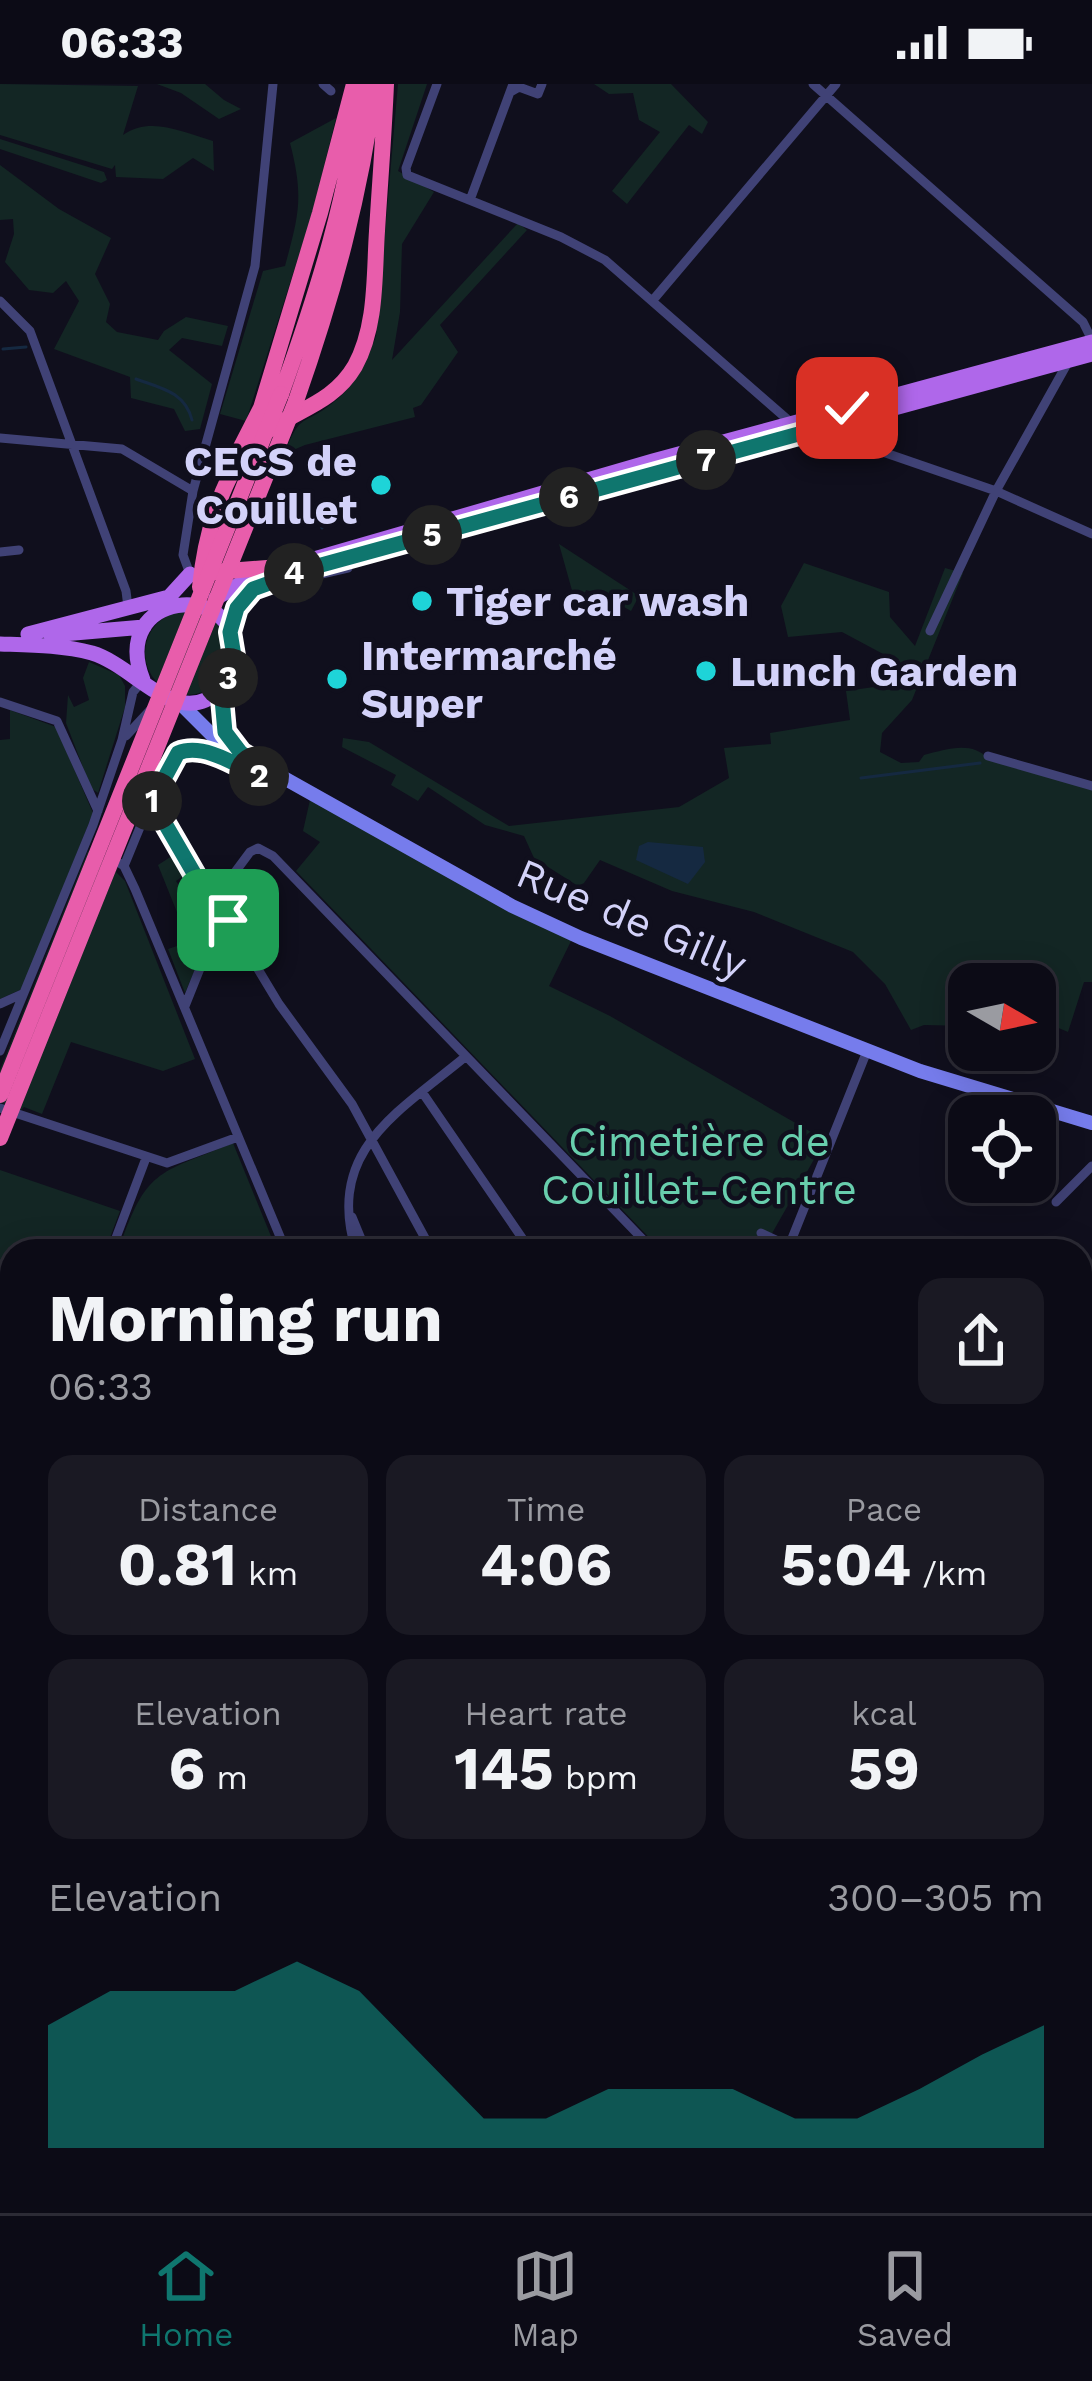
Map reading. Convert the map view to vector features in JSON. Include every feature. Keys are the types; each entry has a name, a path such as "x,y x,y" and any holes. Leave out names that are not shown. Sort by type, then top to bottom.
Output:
{"highway":[{"path":"0,1095 288,398 346,182 357,84"},
{"path":"185,604 225,473 261,408 357,84"},
{"path":"0,1138 345,253 376,84"},
{"path":"196,566 226,487 248,448 342,386 366,342 386,84"},
{"path":"196,566 217,572 292,566"}],"main road":[{"path":"143,680 136,651 143,627 154,615 252,578 833,418 1092,341"},
{"path":"833,418 1092,354"},
{"path":"0,644 57,646 95,654 143,680 161,697 180,703 209,698 221,688 235,662 230,632 237,608 253,589 314,567 797,428"},
{"path":"196,566 173,595 230,632"},
{"path":"28,634 128,609 185,604"},
{"path":"0,634 143,627"},
{"path":"221,688 225,732 241,753"},
{"name":"Rue de Gilly","path":"180,703 218,741 547,922 867,1052 1087,1120"}],"street":[{"path":"437,84 407,175 590,250 797,428"},
{"path":"470,200 513,87 538,94 542,84"},
{"path":"813,84 1083,322 1092,341"},
{"path":"652,300 836,84"},
{"path":"196,566 183,555 193,491 254,266 269,85"},
{"path":"0,301 30,331 126,591 128,609"},
{"path":"1083,322 1092,309"},
{"path":"929,631 996,491 1069,359"},
{"path":"833,418 844,439 996,491 1092,534"},
{"path":"0,438 122,449 193,491"},
{"path":"0,552 19,550"},
{"path":"253,589 348,568"},
{"path":"0,1051 86,843 122,740 133,692 143,680"},
{"path":"122,740 161,697"},
{"path":"0,702 57,721 98,811"},
{"path":"124,866 178,753 201,750 265,779 276,774"},
{"path":"988,755 1092,786"},
{"path":"152,801 279,1004 352,1104 425,1239"},
{"path":"86,843 124,866 281,1239"},
{"path":"214,899 250,851 258,848 273,856 642,1239"},
{"path":"185,1007 223,911"},
{"path":"0,1004 24,993"},
{"path":"793,1239 867,1052"},
{"path":"352,1239 346,1193 370,1137 465,1057"},
{"path":"422,1092 524,1239"},
{"path":"0,1108 167,1163 238,1137"},
{"path":"116,1239 146,1158"},
{"path":"1056,1202 1092,1166"},
{"path":"346,1193 362,1239"},
{"path":"761,1233 772,1239"}],"green space":[{"path":"0,84 138,86 123,135 155,126 213,141 214,171 193,158 163,179 116,177 115,165 112,169 0,135"},
{"path":"157,84 205,84 241,109 219,119 181,93"},
{"path":"398,84 427,84 398,171 434,192 402,244 400,312 392,360 518,223 527,230 440,325 458,352 421,405 413,408 415,417 284,454 300,425 349,387 376,336"},
{"path":"594,84 671,84 708,122 702,134 689,125 627,204 612,191 660,132 639,120 633,93 609,94"},
{"path":"336,118 313,211 246,421 220,414 263,271 285,266 290,248 298,192 290,143"},
{"path":"0,139 104,172 107,180 101,183 0,149"},
{"path":"0,165 59,209 111,238 95,274 110,304 106,322 117,332 158,340 186,317 228,326 222,346 182,338 169,350 212,384 200,429 185,431 174,409 131,398 130,377 54,349 79,301 66,281 53,293 29,290 5,262 14,234 13,219 0,220"},
{"path":"559,544 639,596 631,611 624,607 625,601 586,590 583,598 573,594"},
{"path":"804,563 889,592 890,617 915,646 945,568 963,573 912,700 882,733 880,752 901,763 966,748 988,759 1092,789 1092,982 1084,982 1068,1032 1056,1027 1056,963 948,963 948,1026 911,1030 885,984 853,952 754,912 672,891 600,860 578,886 534,858 524,836 485,825 428,787 418,801 391,785 396,775 342,747 343,738 369,742 509,826 679,807 729,778 724,748 771,744 770,733 850,720 846,691 888,685 885,655 842,632 788,637 781,606"},
{"path":"187,611 216,624 229,653 216,682 187,695 158,682 145,653 158,624"},
{"path":"89,662 119,675 125,686 125,707 98,793 91,788 66,723 68,695 74,707 89,700 83,678"},
{"path":"10,710 56,727 93,813 22,989 0,999 0,740 10,739"},
{"name":"Cimetière de Couillet-Centre","path":"310,800 572,939 549,986 825,1140 769,1239 650,1239 296,871 320,842 303,831"},
{"path":"88,851 118,868 116,872 125,881 195,1059 163,1071 71,1042 42,1114 21,1110 0,1102 0,1070"},
{"path":"175,854 189,872 176,881 196,910 211,903 216,920 185,993 168,949 189,942 158,865"},
{"path":"233,1143 272,1239 122,1239 147,1189 170,1169"},
{"path":"0,1170 120,1211 110,1239 0,1239"}],"water":[{"path":"648,842 703,847 705,862 688,884 636,860 639,846"}],"waterway":[{"path":"3,349 26,347"},
{"path":"136,379 178,397 192,420"},
{"path":"295,491 309,494 322,528"},
{"path":"861,778 980,763"}],"place":[{"name":"CECS de Couillet","path":"381,485"},
{"name":"Tiger car wash","path":"422,601"},
{"name":"Lunch Garden","path":"706,671"},
{"name":"Intermarché Super","path":"337,679"}],"route":[{"path":"228,920 199,882 152,801 178,753 185,749 201,750 265,779 276,774 241,753 222,722 221,688 235,662 230,632 237,608 253,589 314,567 835,424 831,412 847,408"}]}
